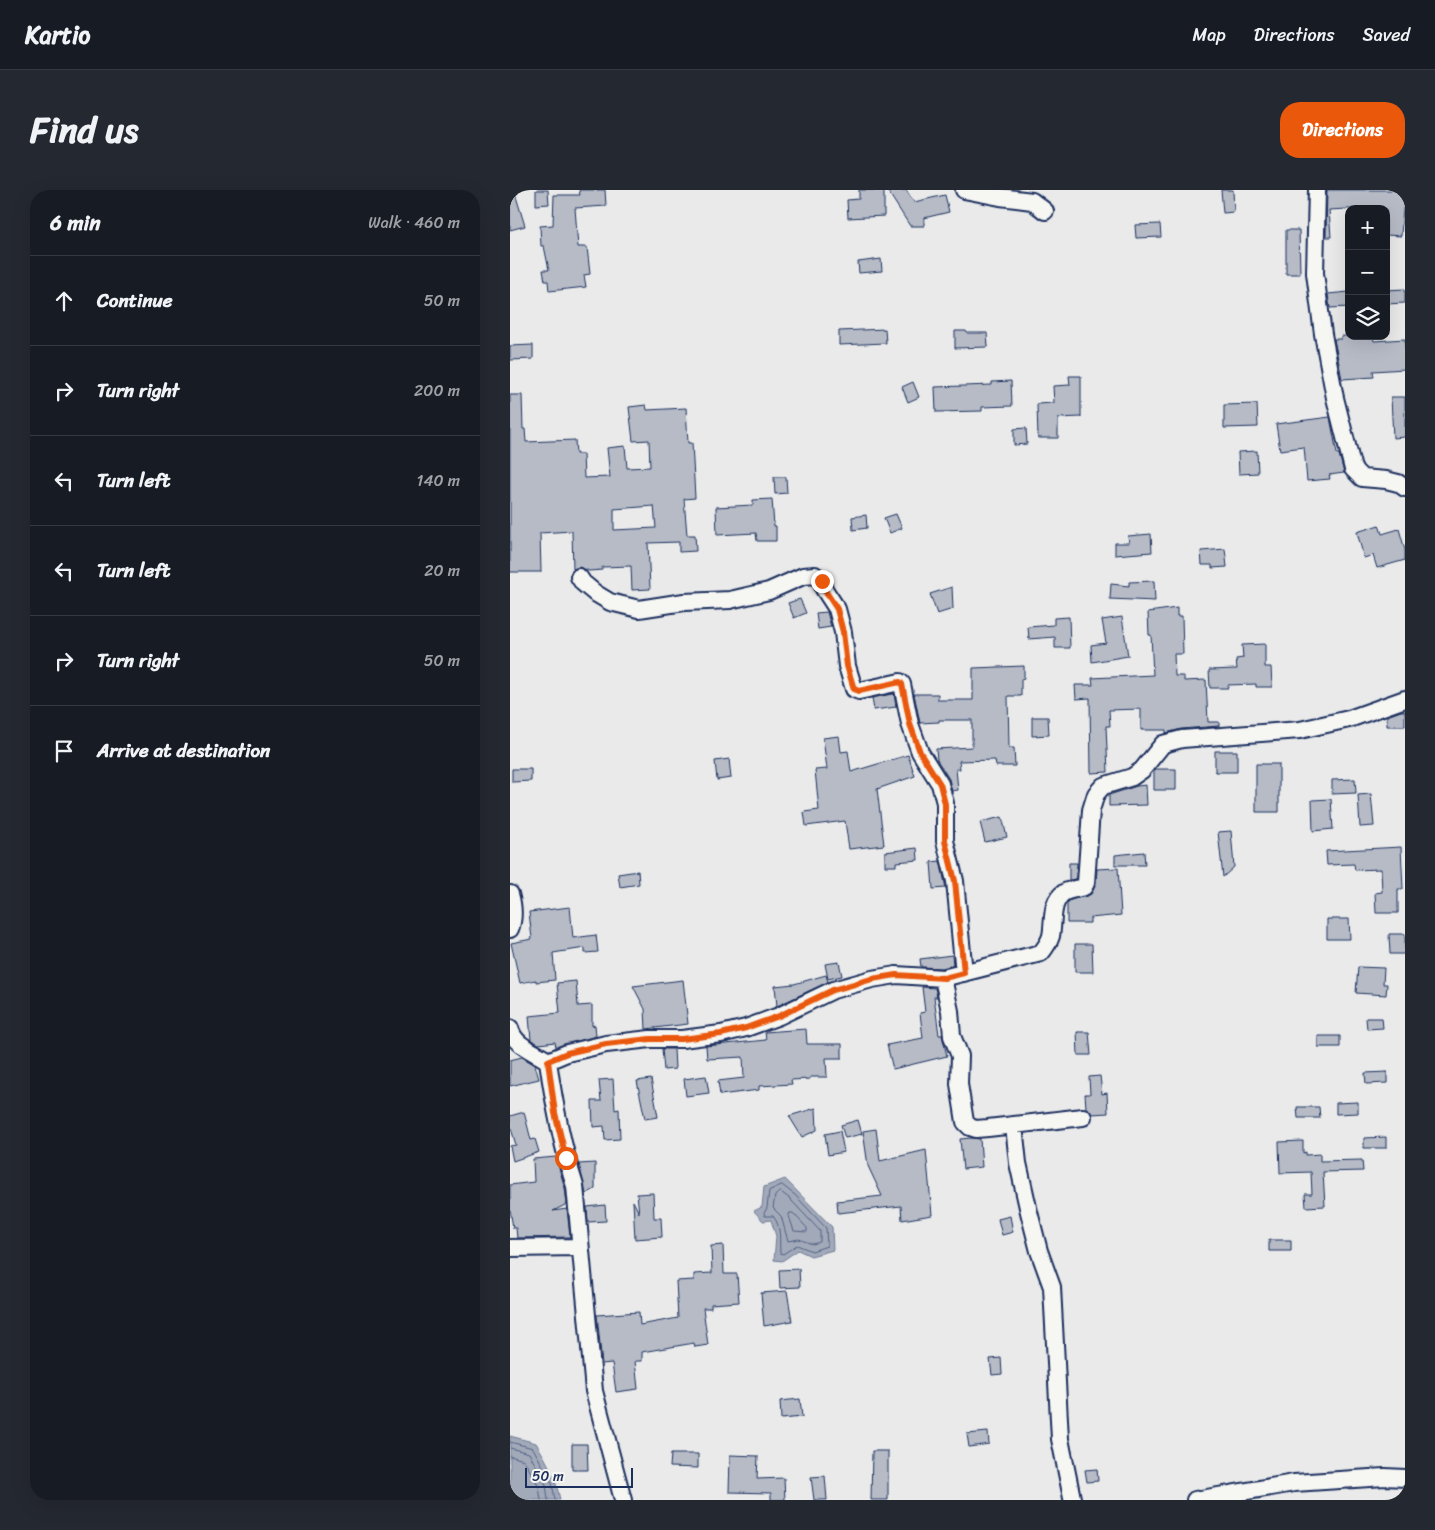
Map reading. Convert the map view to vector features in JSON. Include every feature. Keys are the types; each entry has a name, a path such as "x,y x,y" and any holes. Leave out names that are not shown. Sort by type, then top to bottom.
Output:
{"street":[{"path":"964,190 1032,201 1045,211"},
{"path":"1317,190 1315,273 1323,334 1353,468 1362,478 1386,480 1398,483 1405,488"},
{"path":"580,577 583,583 595,593 610,602 639,609 684,602 730,600 769,591 804,576 815,575 822,581 824,589 837,609 843,632 847,666 854,689 859,691 900,682 902,684 910,724 920,752 940,784 945,804 945,841 955,881 964,973"},
{"path":"548,1061 567,1053 606,1044 650,1039 682,1039 721,1034 746,1028 779,1016 833,990 872,979 896,975 944,978 1041,953 1048,945 1054,907 1059,898 1066,892 1084,887 1086,883 1091,810 1096,794 1103,786 1132,777 1142,770 1163,744 1182,739 1300,730 1349,719 1405,699"},
{"path":"510,894 512,923 510,929"},
{"path":"944,978 952,1036 960,1056 960,1084 965,1122 970,1127 976,1129 1083,1117"},
{"path":"510,1028 512,1036 520,1045 548,1061 555,1113 575,1186 594,1390 623,1500"},
{"path":"1014,1126 1018,1163 1038,1251 1052,1287 1060,1439 1069,1499"},
{"path":"510,1248 580,1246"},
{"path":"1195,1500 1294,1483 1385,1477 1405,1478"}],"water":[{"path":"785,1179 832,1227 833,1250 811,1256 798,1250 782,1261 774,1260 776,1236 771,1220 763,1221 754,1211 762,1207 764,1187"},
{"path":"510,1436 536,1443 551,1470 560,1500 510,1500"}],"building":[{"path":"510,190 514,190 525,226 510,230"},
{"path":"536,190 548,190 549,204 536,205"},
{"path":"579,190 605,190 606,206 575,208 578,247 587,247 590,274 584,275 586,287 549,291 548,281 545,281 543,270 549,270 544,246 541,246 540,226 553,225 554,195 580,195"},
{"path":"859,190 884,190 884,216 848,218 847,200 859,199"},
{"path":"887,190 906,190 914,202 945,195 949,212 924,218 924,226 910,226"},
{"path":"1221,190 1233,190 1234,212 1223,213"},
{"path":"1327,190 1405,190 1405,208 1403,208 1401,236 1390,235 1390,205 1345,205 1345,209 1329,210 1331,237 1326,237"},
{"path":"1160,224 1161,237 1136,238 1135,225"},
{"path":"1286,230 1299,230 1300,274 1286,274"},
{"path":"881,259 882,271 859,273 858,262"},
{"path":"1405,289 1405,303 1390,304 1390,290"},
{"path":"1345,292 1345,307 1330,308 1328,294"},
{"path":"885,329 886,343 839,345 839,331"},
{"path":"955,331 987,333 988,347 955,348"},
{"path":"1341,336 1345,336 1345,340 1405,339 1405,369 1373,371 1374,377 1342,379 1334,339 1341,339"},
{"path":"533,345 533,359 510,360 510,346"},
{"path":"1069,376 1081,376 1081,417 1058,418 1058,438 1038,438 1037,404 1054,403 1053,386 1070,385"},
{"path":"1011,381 1012,406 982,407 982,411 936,412 935,387 992,385 992,382"},
{"path":"913,382 919,397 908,402 902,387"},
{"path":"510,395 522,395 523,429 525,429 526,442 575,440 576,454 583,454 584,478 610,477 607,448 625,446 627,468 650,467 649,440 633,441 629,407 646,405 647,410 686,408 688,443 692,443 695,498 684,499 687,535 695,535 696,551 679,552 679,542 648,543 650,589 632,590 631,566 602,567 602,570 589,571 579,567 573,569 572,531 540,533 541,572 510,572","holes":["654,506 656,528 614,530 614,509"]},
{"path":"1391,397 1405,397 1405,437 1393,438"},
{"path":"1257,404 1258,427 1224,428 1224,405"},
{"path":"1330,417 1337,454 1339,454 1344,473 1329,475 1330,479 1307,481 1304,447 1280,450 1276,424"},
{"path":"1026,428 1027,444 1014,445 1014,429"},
{"path":"1257,451 1258,473 1239,474 1238,452"},
{"path":"774,477 786,477 787,493 775,494"},
{"path":"772,499 776,541 757,541 756,533 717,535 716,507 753,505 753,500"},
{"path":"896,514 902,528 890,533 884,518"},
{"path":"866,515 867,528 853,530 852,517"},
{"path":"1379,525 1382,534 1399,529 1405,550 1405,560 1377,568 1373,555 1364,558 1357,532"},
{"path":"1151,534 1152,552 1115,555 1115,543 1129,543 1128,536"},
{"path":"1225,549 1227,567 1212,568 1212,565 1202,565 1201,551"},
{"path":"1154,581 1155,601 1110,599 1111,584 1129,586 1129,582"},
{"path":"952,587 953,609 937,614 930,594"},
{"path":"800,599 806,613 794,618 788,603"},
{"path":"1177,608 1177,616 1182,616 1183,654 1174,654 1175,676 1184,676 1184,681 1206,680 1208,722 1219,722 1219,726 1181,729 1166,733 1166,730 1141,730 1141,709 1109,710 1110,726 1106,726 1108,772 1091,773 1090,698 1076,699 1075,685 1093,685 1092,678 1153,675 1148,612"},
{"path":"827,612 831,627 818,629 816,613"},
{"path":"1069,617 1070,648 1055,648 1055,637 1029,639 1028,627 1054,625 1054,618"},
{"path":"1122,617 1128,656 1092,662 1091,645 1106,643 1102,620"},
{"path":"1265,644 1265,667 1271,667 1272,687 1256,687 1256,684 1228,685 1228,688 1210,688 1209,670 1237,669 1236,659 1243,658 1242,645"},
{"path":"1024,666 1024,678 1021,679 1021,696 1008,696 1009,748 1014,748 1015,766 996,766 995,760 959,761 960,769 956,769 958,790 952,791 949,779 937,760 936,749 972,747 972,720 939,720 939,722 920,723 914,694 938,694 938,700 973,700 973,668"},
{"path":"894,694 896,707 874,710 872,698"},
{"path":"1405,711 1405,726 1387,726 1387,716"},
{"path":"1032,717 1048,717 1049,735 1032,736"},
{"path":"839,736 841,752 848,751 851,772 908,755 915,776 877,789 884,845 849,849 845,821 806,826 804,812 819,810 815,770 827,769 823,738"},
{"path":"1215,751 1237,751 1237,772 1215,772"},
{"path":"729,759 731,778 717,780 715,761"},
{"path":"1256,764 1279,764 1279,812 1256,812"},
{"path":"512,769 531,769 531,781 512,782"},
{"path":"1156,769 1176,769 1176,790 1154,790 1154,771"},
{"path":"1355,779 1356,793 1332,794 1332,780"},
{"path":"1146,785 1147,805 1109,806 1109,795"},
{"path":"1371,794 1374,826 1360,827 1358,795"},
{"path":"1331,799 1333,829 1313,831 1312,800"},
{"path":"1002,817 1007,837 985,842 980,822"},
{"path":"1231,831 1234,867 1223,877 1218,832"},
{"path":"1401,847 1403,889 1398,889 1398,913 1376,913 1375,893 1382,892 1381,869 1355,870 1354,864 1327,865 1326,851"},
{"path":"917,848 918,860 896,862 896,866 885,866 885,852"},
{"path":"1144,852 1145,865 1115,865 1115,855"},
{"path":"940,861 946,888 933,889 931,862"},
{"path":"1069,863 1077,863 1076,879 1069,880"},
{"path":"1118,868 1121,915 1090,918 1090,923 1067,923 1067,903 1091,894 1096,884 1097,869"},
{"path":"638,871 639,884 620,887 618,874"},
{"path":"570,907 573,938 596,935 598,952 585,953 585,948 553,953 555,980 536,982 536,980 520,983 511,943 532,939 529,912"},
{"path":"1327,919 1349,919 1350,939 1327,939"},
{"path":"1389,934 1405,934 1405,954 1390,954"},
{"path":"1075,944 1092,944 1093,972 1075,972"},
{"path":"952,955 953,965 942,968 921,967 920,959"},
{"path":"839,962 842,976 828,979 825,964"},
{"path":"1358,967 1384,968 1383,984 1387,984 1386,995 1356,993"},
{"path":"826,975 828,982 777,1006 775,986 794,984"},
{"path":"683,980 688,1024 646,1029 645,1009 633,986"},
{"path":"576,981 578,1006 592,1005 592,1026 595,1025 596,1036 556,1047 555,1042 539,1044 531,1040 529,1016 560,1013 557,983"},
{"path":"922,987 935,988 937,997 934,997 939,1035 942,1035 947,1056 893,1069 887,1045 923,1038 920,1013 925,1012"},
{"path":"1366,1018 1382,1018 1383,1028 1367,1029"},
{"path":"806,1029 807,1044 842,1044 842,1058 826,1058 827,1077 791,1080 792,1084 759,1086 759,1090 720,1095 718,1081 744,1078 743,1057 707,1059 706,1046 766,1040 765,1032"},
{"path":"1077,1032 1089,1032 1091,1055 1078,1055"},
{"path":"1318,1036 1340,1036 1340,1047 1318,1047"},
{"path":"662,1049 674,1049 675,1069 664,1070"},
{"path":"522,1057 535,1065 539,1079 510,1086 510,1060"},
{"path":"1387,1072 1387,1083 1366,1084 1365,1073"},
{"path":"706,1076 709,1093 686,1096 684,1079"},
{"path":"1100,1076 1102,1094 1107,1093 1108,1113 1092,1114 1086,1108 1085,1094 1090,1094 1089,1077"},
{"path":"613,1079 615,1110 619,1109 620,1139 605,1140 604,1126 593,1127 592,1101 601,1101 599,1080"},
{"path":"651,1079 658,1117 645,1119 637,1081"},
{"path":"1358,1102 1358,1113 1336,1114 1336,1103"},
{"path":"1297,1107 1319,1107 1320,1118 1298,1118"},
{"path":"816,1108 817,1130 802,1137 789,1116"},
{"path":"524,1112 531,1140 535,1139 539,1152 513,1161 510,1146 516,1145 510,1125 510,1116"},
{"path":"858,1120 862,1134 845,1138 841,1125"},
{"path":"876,1129 880,1161 926,1150 932,1215 902,1220 901,1206 838,1213 837,1201 882,1196 868,1166 863,1131"},
{"path":"840,1131 844,1152 828,1155 825,1134"},
{"path":"1386,1137 1386,1148 1364,1148 1364,1138"},
{"path":"960,1139 980,1139 982,1167 963,1169"},
{"path":"1303,1141 1303,1153 1306,1152 1306,1155 1320,1154 1320,1161 1362,1160 1363,1171 1323,1172 1325,1206 1306,1207 1305,1194 1312,1194 1311,1172 1280,1173 1279,1142"},
{"path":"556,1157 565,1188 567,1204 553,1211 567,1209 570,1237 517,1238 516,1228 513,1228 510,1209 510,1185 534,1182 533,1159"},
{"path":"595,1163 595,1189 586,1194 579,1164"},
{"path":"653,1193 654,1218 661,1218 662,1237 635,1239 633,1201 639,1213 637,1194"},
{"path":"605,1205 606,1221 588,1222 587,1207"},
{"path":"1010,1216 1013,1232 1002,1235 998,1219"},
{"path":"1269,1240 1291,1240 1291,1251 1269,1251"},
{"path":"723,1245 724,1274 737,1274 739,1302 711,1304 711,1308 703,1308 708,1345 695,1347 694,1343 642,1352 642,1361 635,1361 638,1389 616,1392 612,1363 602,1364 597,1315 639,1312 640,1325 678,1318 676,1281 694,1280 694,1274 712,1273 711,1246"},
{"path":"799,1269 800,1287 780,1288 779,1270"},
{"path":"787,1291 792,1321 764,1326 761,1293"},
{"path":"1001,1358 1002,1374 992,1375 990,1359"},
{"path":"800,1399 802,1417 781,1419 780,1401"},
{"path":"988,1432 989,1444 969,1447 967,1434"},
{"path":"572,1444 587,1444 588,1470 572,1470"},
{"path":"872,1451 888,1451 888,1500 871,1500"},
{"path":"671,1454 698,1454 698,1468 670,1467"},
{"path":"730,1455 758,1456 757,1479 784,1478 785,1500 771,1500 771,1493 729,1492"},
{"path":"1097,1469 1098,1481 1087,1482 1085,1470"},
{"path":"825,1476 827,1500 814,1500 811,1477"}],"route":[{"path":"566,1158 555,1113 548,1061 567,1053 606,1044 650,1039 682,1039 721,1034 746,1028 779,1016 833,990 872,979 896,975 944,978 964,973 955,881 945,841 945,804 940,784 920,752 910,724 902,684 900,682 859,691 854,689 847,666 843,632 837,609 824,589 822,581"}]}
